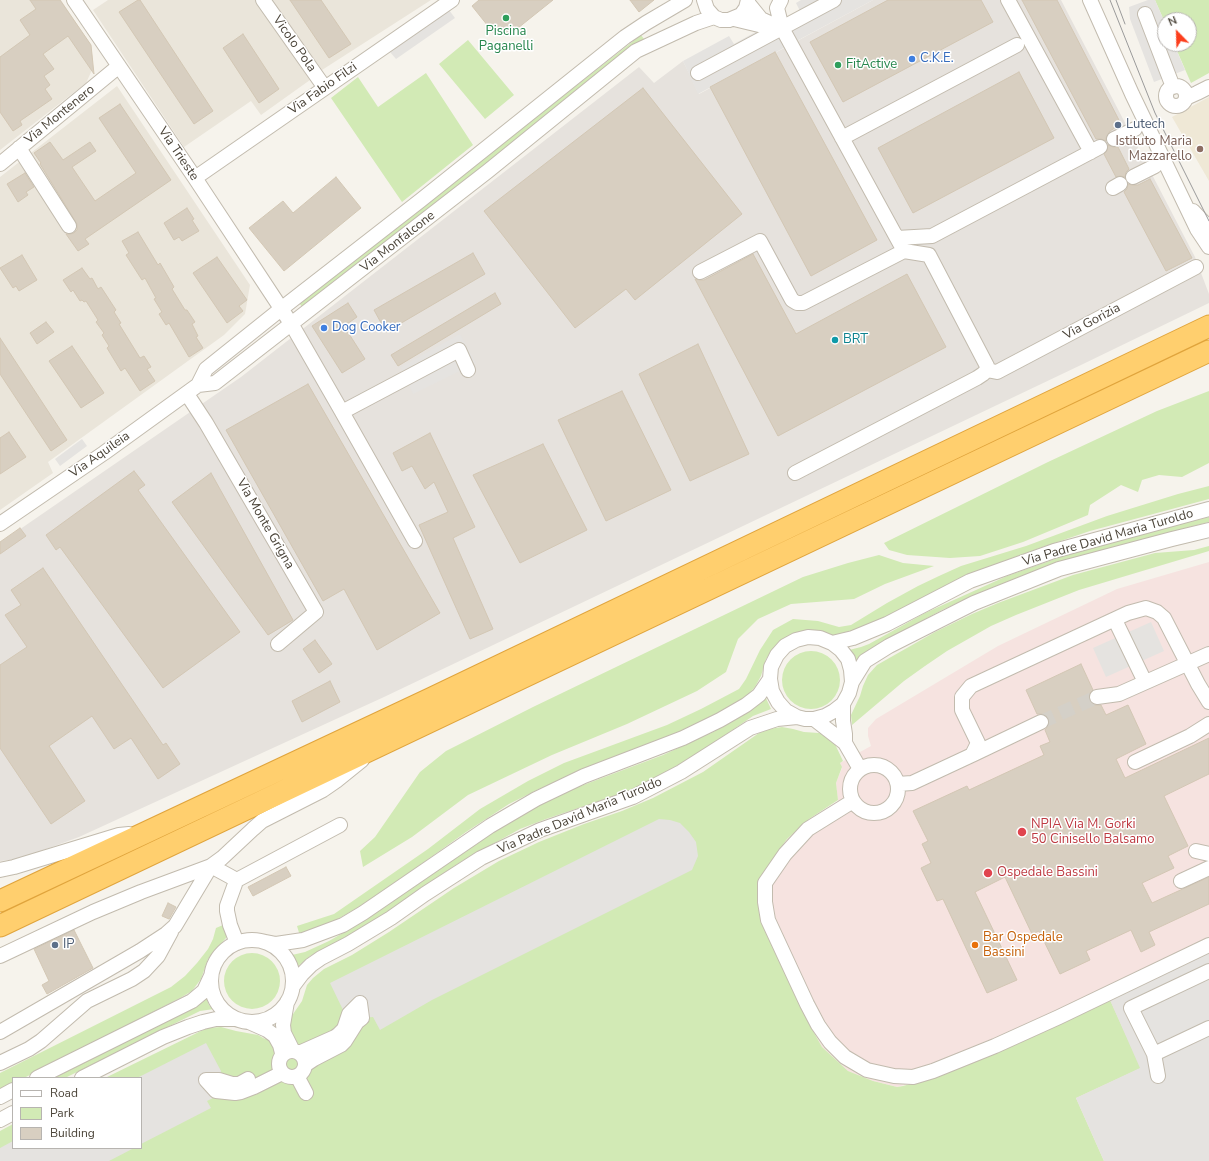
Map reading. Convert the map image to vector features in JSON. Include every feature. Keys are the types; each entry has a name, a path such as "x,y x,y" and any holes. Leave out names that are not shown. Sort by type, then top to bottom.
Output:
{"highway":[{"path":"0,901 444,692 1209,326"},
{"path":"0,926 1209,351"}],"street":[{"name":"Vicolo Pola","path":"263,0 325,88"},
{"name":"Via Fabio Filzi","path":"195,178 452,0"},
{"name":"Via Monfalcone","path":"281,309 427,196 625,37 685,0"},
{"path":"704,0 707,9 714,17 722,20 734,19 741,15 746,8 748,1"},
{"path":"781,0 777,8 782,28 904,251"},
{"path":"698,73 834,0"},
{"path":"898,238 932,236 1096,150 1008,0"},
{"path":"1090,0 1161,167 1209,247"},
{"name":"Via Trieste","path":"78,1 119,66 292,324"},
{"path":"748,1 761,19 782,28"},
{"path":"1145,14 1173,87 1166,94 1169,103 1174,106 1178,106 1183,103 1186,98 1209,87"},
{"name":"Via Monfalcone","path":"292,324 488,171 636,51 696,23 714,17"},
{"path":"734,19 759,25 782,28"},
{"path":"842,138 1017,45"},
{"name":"Via Montenero","path":"0,164 119,66"},
{"path":"1114,140 1135,129"},
{"path":"19,148 69,226"},
{"path":"1133,177 1161,167"},
{"path":"1161,167 1195,213 1209,228"},
{"path":"700,272 760,241 792,300 797,303 803,303 904,251 929,256 985,361 987,370 977,378 795,472"},
{"name":"Via Gorizia","path":"987,370 998,372 1196,267"},
{"name":"Via Aquileia","path":"198,386 206,370 281,309"},
{"name":"Via Aquileia","path":"0,524 104,453 198,386 215,383 292,324"},
{"path":"292,324 415,541"},
{"path":"342,412 459,350 468,370"},
{"name":"Via Monte Grigna","path":"187,394 210,429 316,612 278,644"},
{"name":"Via Padre David Maria Turoldo","path":"832,643 852,638 888,624 970,581 1054,551 1209,509"},
{"name":"Via Padre David Maria Turoldo","path":"852,682 864,661 974,603 1059,569 1209,530"},
{"path":"972,754 978,743 962,710 962,696 971,686 1128,613 1146,608 1157,612 1164,618 1187,664 1209,702"},
{"path":"1115,620 1144,682"},
{"path":"808,637 820,638 832,643 841,650 848,659 851,670 852,682 849,693 843,704 830,714 814,719 797,717 786,711 778,702 772,691 770,679 771,667 777,655 785,646 796,640 808,637"},
{"path":"1097,697 1119,694 1209,654"},
{"name":"Via Padre David Maria Turoldo","path":"266,942 276,944 303,940 343,925 363,913 490,826 536,799 584,776 683,738 720,720 746,705 759,695 770,679"},
{"path":"843,704 845,743"},
{"name":"Via Padre David Maria Turoldo","path":"293,986 302,974 321,958 348,944 391,918 481,858 540,830 633,797 681,772 750,728 777,719 797,717"},
{"path":"814,719 845,743 860,769"},
{"path":"898,784 912,782 1041,722"},
{"path":"1135,762 1190,736 1209,724"},
{"path":"0,1063 29,1049 41,1041 87,1002 132,979 144,971 158,956 211,866 262,822 323,790 379,746"},
{"path":"868,766 883,766 895,777 898,784 896,799 892,805 886,810 879,812 872,813 858,807 853,801 851,795 850,788 855,774 860,769 868,766"},
{"path":"853,801 808,829 785,854 765,884 765,902 768,920 818,1025 830,1042 845,1057 867,1070 894,1076 913,1076 933,1071 995,1046 1052,1020 1209,945"},
{"path":"235,881 340,825"},
{"path":"0,870 119,835 147,831"},
{"path":"0,956 141,892 211,866 233,878 235,881"},
{"path":"1181,881 1209,868"},
{"path":"235,881 227,906 227,911 230,925 237,943"},
{"path":"0,1032 140,951 166,934 175,926"},
{"path":"40,1077 192,1001 204,991 218,959 230,947 237,943 251,940 266,942 273,946 285,956 292,970 293,986 283,1025 291,1063"},
{"path":"1158,1076 1154,1054 1131,1008 1209,971"},
{"path":"212,974 212,990 219,1004 230,1015 267,1030 275,1036 306,1093"},
{"path":"84,1077 193,1025 216,1019 262,1020 275,1015 288,1002"},
{"path":"1154,1054 1209,1028"},
{"path":"0,1097 12,1091"},
{"path":"0,1120 12,1114"}],"shaded area":[{"path":"0,0 61,0 91,45 93,61 92,70 86,83 0,150"},
{"path":"108,0 255,0 310,80 261,115 251,101 184,147 93,10"},
{"path":"272,0 431,0 322,70"},
{"path":"801,0 873,0 698,94 683,61 729,36 734,44 759,30 800,11 796,3"},
{"path":"873,0 1061,0 1195,257 1209,294 1209,303 384,697 79,837 19,859 0,861 0,543 241,377 639,67 654,83 683,61 699,94"},
{"path":"1148,0 1155,0 1160,12 1157,12 1157,52 1177,52 1185,70 1154,82 1130,19 1129,7"},
{"path":"449,10 455,18 396,59 390,52"},
{"path":"117,86 250,285 245,314 224,335 48,462 53,473 0,510 0,177"},
{"name":"Istituto Maria Mazzarello","path":"1209,97 1209,181 1172,117"},
{"path":"460,334 476,363 413,394 401,367"},
{"path":"82,439 87,446 60,466 55,459"},
{"name":"Ospedale Bassini","path":"1209,562 1209,1161 1104,1161 1076,1098 931,1078 897,1087 873,1081 848,1071 822,1047 807,1020 762,923 758,906 761,887 773,859 787,839 809,819 838,801 836,783 842,768 840,763 871,746 868,736 868,728 876,719 998,646 1117,589"},
{"path":"1151,622 1164,651 1106,677 1093,648"},
{"path":"659,819 680,823 696,842 698,856 692,870 432,1000 380,1030 373,1017 362,1018 344,1012 330,983"},
{"path":"1209,953 1209,1161 1104,1161 1076,1098 1140,1068 1110,1000"},
{"path":"206,1043 221,1071 219,1080 219,1095 207,1101 211,1108 142,1143 142,1077 139,1077"},
{"path":"12,1142 12,1149 132,1149 109,1161 0,1161 0,1148"}],"green space":[{"path":"1155,0 1209,0 1209,73 1191,83 1177,52 1197,52 1197,12 1160,12"},
{"path":"641,35 644,39 303,308 299,303"},
{"path":"468,40 514,95 485,119 439,64"},
{"path":"426,73 473,145 402,202 331,98 358,77 378,107"},
{"path":"1209,391 1209,463 1182,477 1159,475 1142,480 1138,492 1121,485 1090,505 1088,515 1023,542 980,556 950,558 907,555 889,550 884,543 1048,462 1157,411"},
{"path":"1209,486 1209,499 1090,531 977,571 862,630 834,636 818,631 774,648 766,659 761,676 755,687 747,696 728,708 669,738 582,771 539,789 509,804 466,832 371,900 336,920 300,936 297,926 334,914 428,849 480,809 528,781 564,763 667,725 739,689 746,679 760,650 773,630 793,619 818,621 839,627 851,625 918,586 961,566 1026,546 1107,516"},
{"path":"1209,517 1209,522 1110,548 978,594 944,609 877,645 862,656 856,663 849,650 869,644 925,613 1007,576 1072,553 1116,540"},
{"path":"1209,546 1209,551 1079,590 991,626 947,651 925,666 904,681 852,725 851,715 868,675 877,665 935,632 998,603 1073,575 1155,553 1194,550"},
{"path":"879,555 903,563 934,566 885,584 854,599 791,604 758,619 738,639 726,672 697,691 627,724 552,755 468,795 412,837 363,867 360,851 375,837 420,772 446,751 533,707 803,577"},
{"path":"811,651 827,656 835,664 840,680 835,696 827,704 811,709 795,704 787,696 782,680 787,664 795,656"},
{"path":"765,696 771,709 753,716 696,755 642,785 520,829 462,861 389,911 342,940 310,956 297,967 292,955 305,952 329,941 360,923 497,828 562,793 663,755 713,732 754,708 762,702"},
{"path":"782,727 804,732 819,733 828,736 834,742 843,761 840,763 842,767 836,783 838,800 809,819 787,839 773,859 761,887 758,906 762,923 807,1020 822,1047 848,1071 873,1081 897,1087 931,1078 1110,1000 1141,1068 1076,1098 1104,1161 0,1161 0,1131 12,1125 12,1149 142,1149 142,1077 107,1077 207,1028 221,1027 258,1035 265,1039 291,1028 291,1017 302,1001 307,985 324,969 352,955 454,888 499,861 539,842 653,798 703,772 759,733 769,729"},
{"path":"223,925 227,934 226,938 208,959 201,979 192,991 26,1077 12,1077 12,1084 0,1090 0,1073 171,987 185,976 208,949 216,928"},
{"path":"246,953 258,953 272,961 280,975 278,992 272,1001 258,1009 246,1009 236,1004 229,997 224,987 224,975 229,965 236,958"},
{"path":"206,997 209,1005 214,1009 200,1011 67,1077 56,1077 177,1016"}],"building":[{"path":"30,0 60,0 91,45 94,74 68,36 43,54 54,69 44,76 50,85 45,89 52,99 20,121 22,125 13,131 0,112 0,57 30,35 20,20 36,9"},
{"path":"140,0 213,111 194,124 119,12"},
{"path":"290,0 321,0 351,44 329,58"},
{"name":"Piscina Paganelli","path":"479,0 553,0 508,36 503,30 496,36 472,6"},
{"path":"630,0 654,0 639,12"},
{"path":"888,0 981,0 993,22 843,102 810,42"},
{"path":"1022,0 1057,0 1121,124 1110,131 1106,141 1096,139"},
{"path":"243,34 279,89 259,103 223,48"},
{"path":"775,52 877,240 811,276 710,87"},
{"path":"1019,72 1054,138 913,213 878,148"},
{"path":"643,88 742,214 635,300 626,289 575,328 484,211"},
{"path":"120,104 171,180 85,239 89,244 78,251 66,234 74,233 77,230 77,224 34,153 50,142 63,160 90,142 96,151 72,167 95,201 136,173 99,118"},
{"path":"1108,145 1118,147 1129,169 1126,172 1125,177 1116,177 1104,154 1107,151"},
{"path":"25,173 34,187 26,192 28,195 18,202 7,184"},
{"path":"336,177 361,208 284,271 249,228 283,201 293,213"},
{"path":"1150,179 1192,258 1166,271 1124,192 1127,189 1128,184 1138,185"},
{"path":"187,208 199,231 182,241 179,237 174,240 164,223"},
{"path":"138,232 158,265 160,263 174,287 172,289 185,310 187,310 195,322 192,324 198,336 196,337 203,348 189,357 169,323 166,325 159,314 162,312 154,299 156,298 145,278 142,280 126,255 129,253 122,241"},
{"path":"473,253 485,274 386,332 374,310"},
{"name":"BRT","path":"753,254 796,334 907,274 946,347 778,436 695,279 704,280"},
{"path":"22,255 37,280 19,291 16,286 13,288 0,268"},
{"path":"217,257 247,300 239,306 243,311 227,323 193,273"},
{"path":"82,268 90,279 92,278 98,289 101,287 116,310 114,312 121,323 119,324 140,358 144,356 151,367 147,369 155,381 140,391 125,368 121,371 107,348 109,346 102,335 104,333 96,322 98,320 86,301 80,301 73,290 71,292 63,280"},
{"path":"495,293 501,304 398,366 391,355"},
{"path":"348,303 357,317 344,326 365,359 342,373 312,326"},
{"path":"46,322 54,332 37,344 30,333"},
{"path":"0,338 67,440 51,451 0,374"},
{"path":"698,344 749,454 690,481 639,374"},
{"path":"72,346 104,393 81,408 49,361"},
{"path":"308,384 440,613 377,650 344,589 323,601 226,430"},
{"path":"622,391 671,490 606,521 558,420"},
{"path":"9,432 26,457 0,474 0,438"},
{"path":"430,433 475,527 453,538 493,629 470,639 419,525 448,512 434,482 425,489 412,466 402,471 393,453"},
{"path":"543,444 587,530 520,563 473,475"},
{"path":"134,471 145,485 138,490 240,632 163,688 60,547 56,550 46,535"},
{"path":"211,473 293,620 268,635 172,502"},
{"path":"20,528 26,536 0,554 0,542"},
{"path":"43,568 163,745 166,743 180,764 158,779 131,738 114,749 92,716 49,746 85,801 51,824 0,748 0,665 27,647 5,615 21,605 11,590"},
{"path":"315,640 332,664 319,673 303,649"},
{"path":"1081,664 1093,690 1089,694 1089,699 1091,702 1094,705 1101,705 1106,715 1128,705 1146,744 1116,759 1125,778 1209,738 1209,774 1164,796 1188,846 1168,856 1174,868 1142,883 1152,903 1209,877 1209,904 1149,932 1155,945 1141,952 1131,930 1086,951 1090,960 1060,974 1039,931 1032,934 1005,877 975,892 1017,980 987,993 943,899 937,901 921,868 931,863 922,844 928,841 913,811 967,786 969,790 1044,755 1040,746 1050,742 1045,730 1048,726 1049,719 1045,715 1037,714 1026,690"},
{"path":"330,681 340,702 302,722 292,701"},
{"path":"286,867 291,876 253,896 248,887"},
{"path":"168,903 176,907 169,919 162,916"},
{"path":"74,930 93,968 47,994 42,985 49,981 34,949"}],"tunnel":[{"path":"1041,722 1097,697"}],"tram line":[{"path":"1110,0 1155,113 1209,221"},
{"path":"1116,0 1125,24"}],"place":[{"name":"Piscina Paganelli","path":"506,18"},
{"name":"C.K.E.","path":"912,59"},
{"name":"FitActive","path":"838,65"},
{"name":"Lutech","path":"1118,125"},
{"name":"Istituto Maria Mazzarello","path":"1200,149"},
{"name":"Dog Cooker","path":"324,328"},
{"name":"BRT","path":"835,340"},
{"name":"NPIA Via M. Gorki 50 Cinisello Balsamo","path":"1022,832"},
{"name":"Ospedale Bassini","path":"988,873"},
{"name":"IP","path":"55,945"},
{"name":"Bar Ospedale Bassini","path":"975,945"}]}
